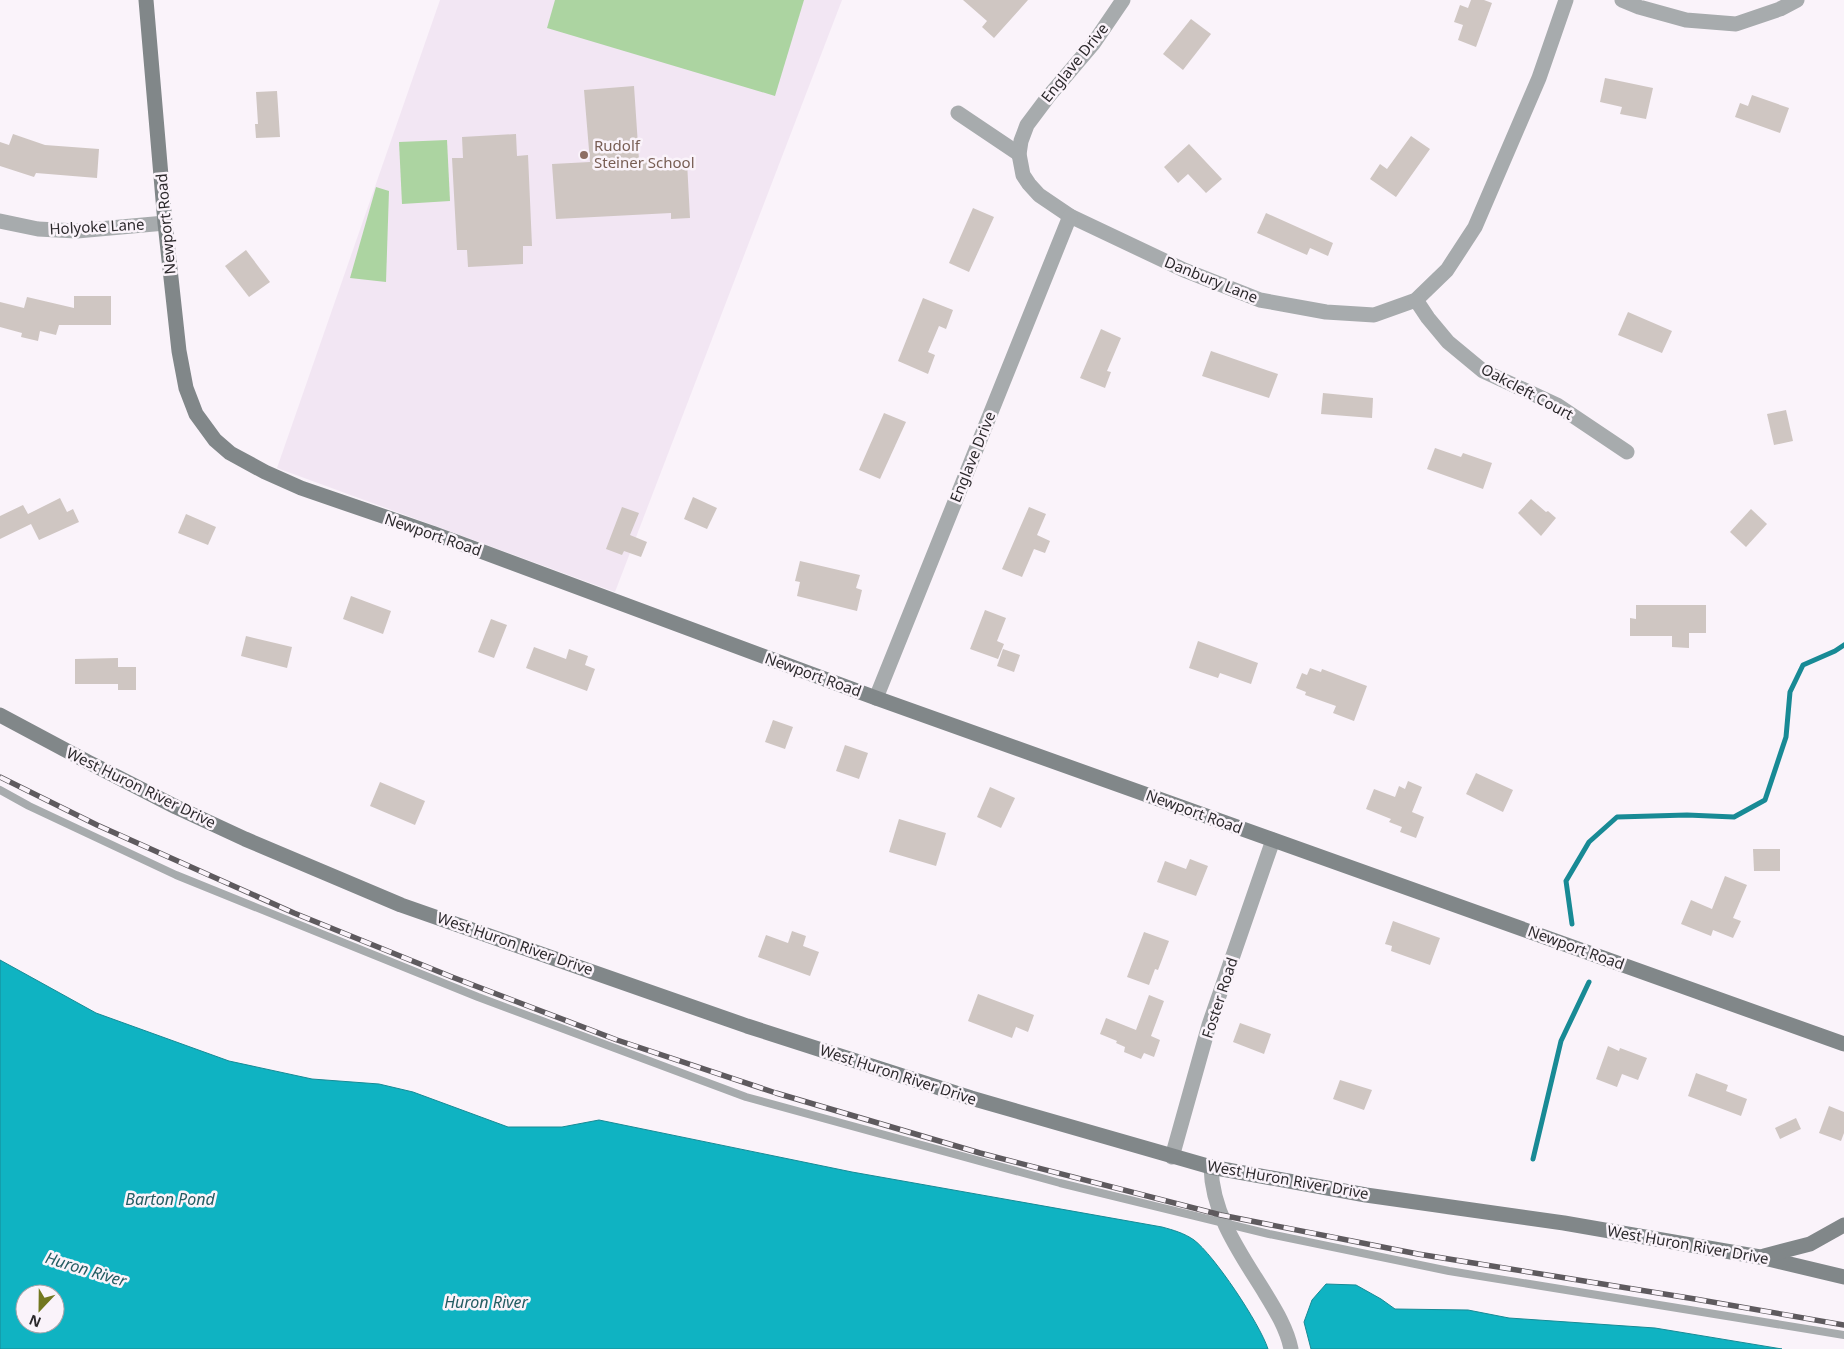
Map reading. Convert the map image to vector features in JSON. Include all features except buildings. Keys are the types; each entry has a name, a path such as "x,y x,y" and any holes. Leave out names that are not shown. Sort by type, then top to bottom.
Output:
{"street":[{"name":"Newport Road","path":"146,0 165,223 179,351 186,388 196,414 215,440 230,453 265,472 301,488 441,537 876,698 1844,1044"},
{"name":"Englave Drive","path":"1018,154 1021,141 1034,114 1093,44 1123,0"},
{"name":"Danbury Lane","path":"1018,154 1024,175 1039,195 1070,216 1184,270 1260,300 1326,312 1374,314 1416,300 1448,270 1475,227 1539,78 1566,0"},
{"path":"1622,0 1638,7 1686,20 1736,24 1780,9 1797,0"},
{"path":"958,113 1018,154"},
{"name":"Englave Drive","path":"876,698 1070,216"},
{"name":"Holyoke Lane","path":"0,221 38,229 77,231 165,223"},
{"name":"Oakcleft Court","path":"1416,300 1448,342 1483,371 1557,405 1627,452"},
{"name":"West Huron River Drive","path":"0,715 176,807 245,839 401,905 747,1026 971,1098 1211,1167 1366,1195 1564,1223 1760,1257 1844,1277"},
{"name":"Foster Road","path":"1172,1157 1209,1026 1273,840"},
{"path":"1211,1167 1214,1191 1231,1238 1272,1305 1289,1338 1291,1349"},
{"path":"1760,1257 1810,1244 1844,1225"}],"lane":[{"path":"0,790 29,806 176,875 478,998 746,1097 1060,1183 1225,1224 1449,1271 1844,1335"}],"shaded area":[{"name":"Rudolf Steiner School","path":"440,0 842,0 615,592 277,468"}],"green space":[{"path":"555,0 804,0 775,96 547,28"},
{"path":"447,140 450,201 402,204 399,142"},
{"path":"376,187 389,191 386,282 350,278"}],"water":[{"name":"Barton Pond","path":"0,960 96,1013 229,1061 312,1079 379,1084 413,1092 508,1127 562,1127 599,1120 852,1172 1170,1229 1194,1240 1213,1260 1246,1307 1268,1349 0,1349"},
{"path":"1326,1284 1356,1285 1395,1309 1468,1310 1509,1318 1655,1328 1782,1349 1311,1349 1304,1322 1312,1300"}],"waterway":[{"path":"1572,924 1566,881 1589,842 1617,817 1687,815 1734,817 1765,800 1786,737 1790,692 1803,665 1844,645"},
{"path":"1533,1159 1561,1041 1589,982"}],"railway":[{"path":"0,777 97,825 294,913 452,977 617,1040 776,1093 980,1153 1221,1215 1418,1254 1844,1325"}],"place":[{"name":"Rudolf Steiner School","path":"584,155"}],"water label":[{"name":"Huron River","path":"86,1269"},
{"name":"Huron River","path":"486,1302"}]}
